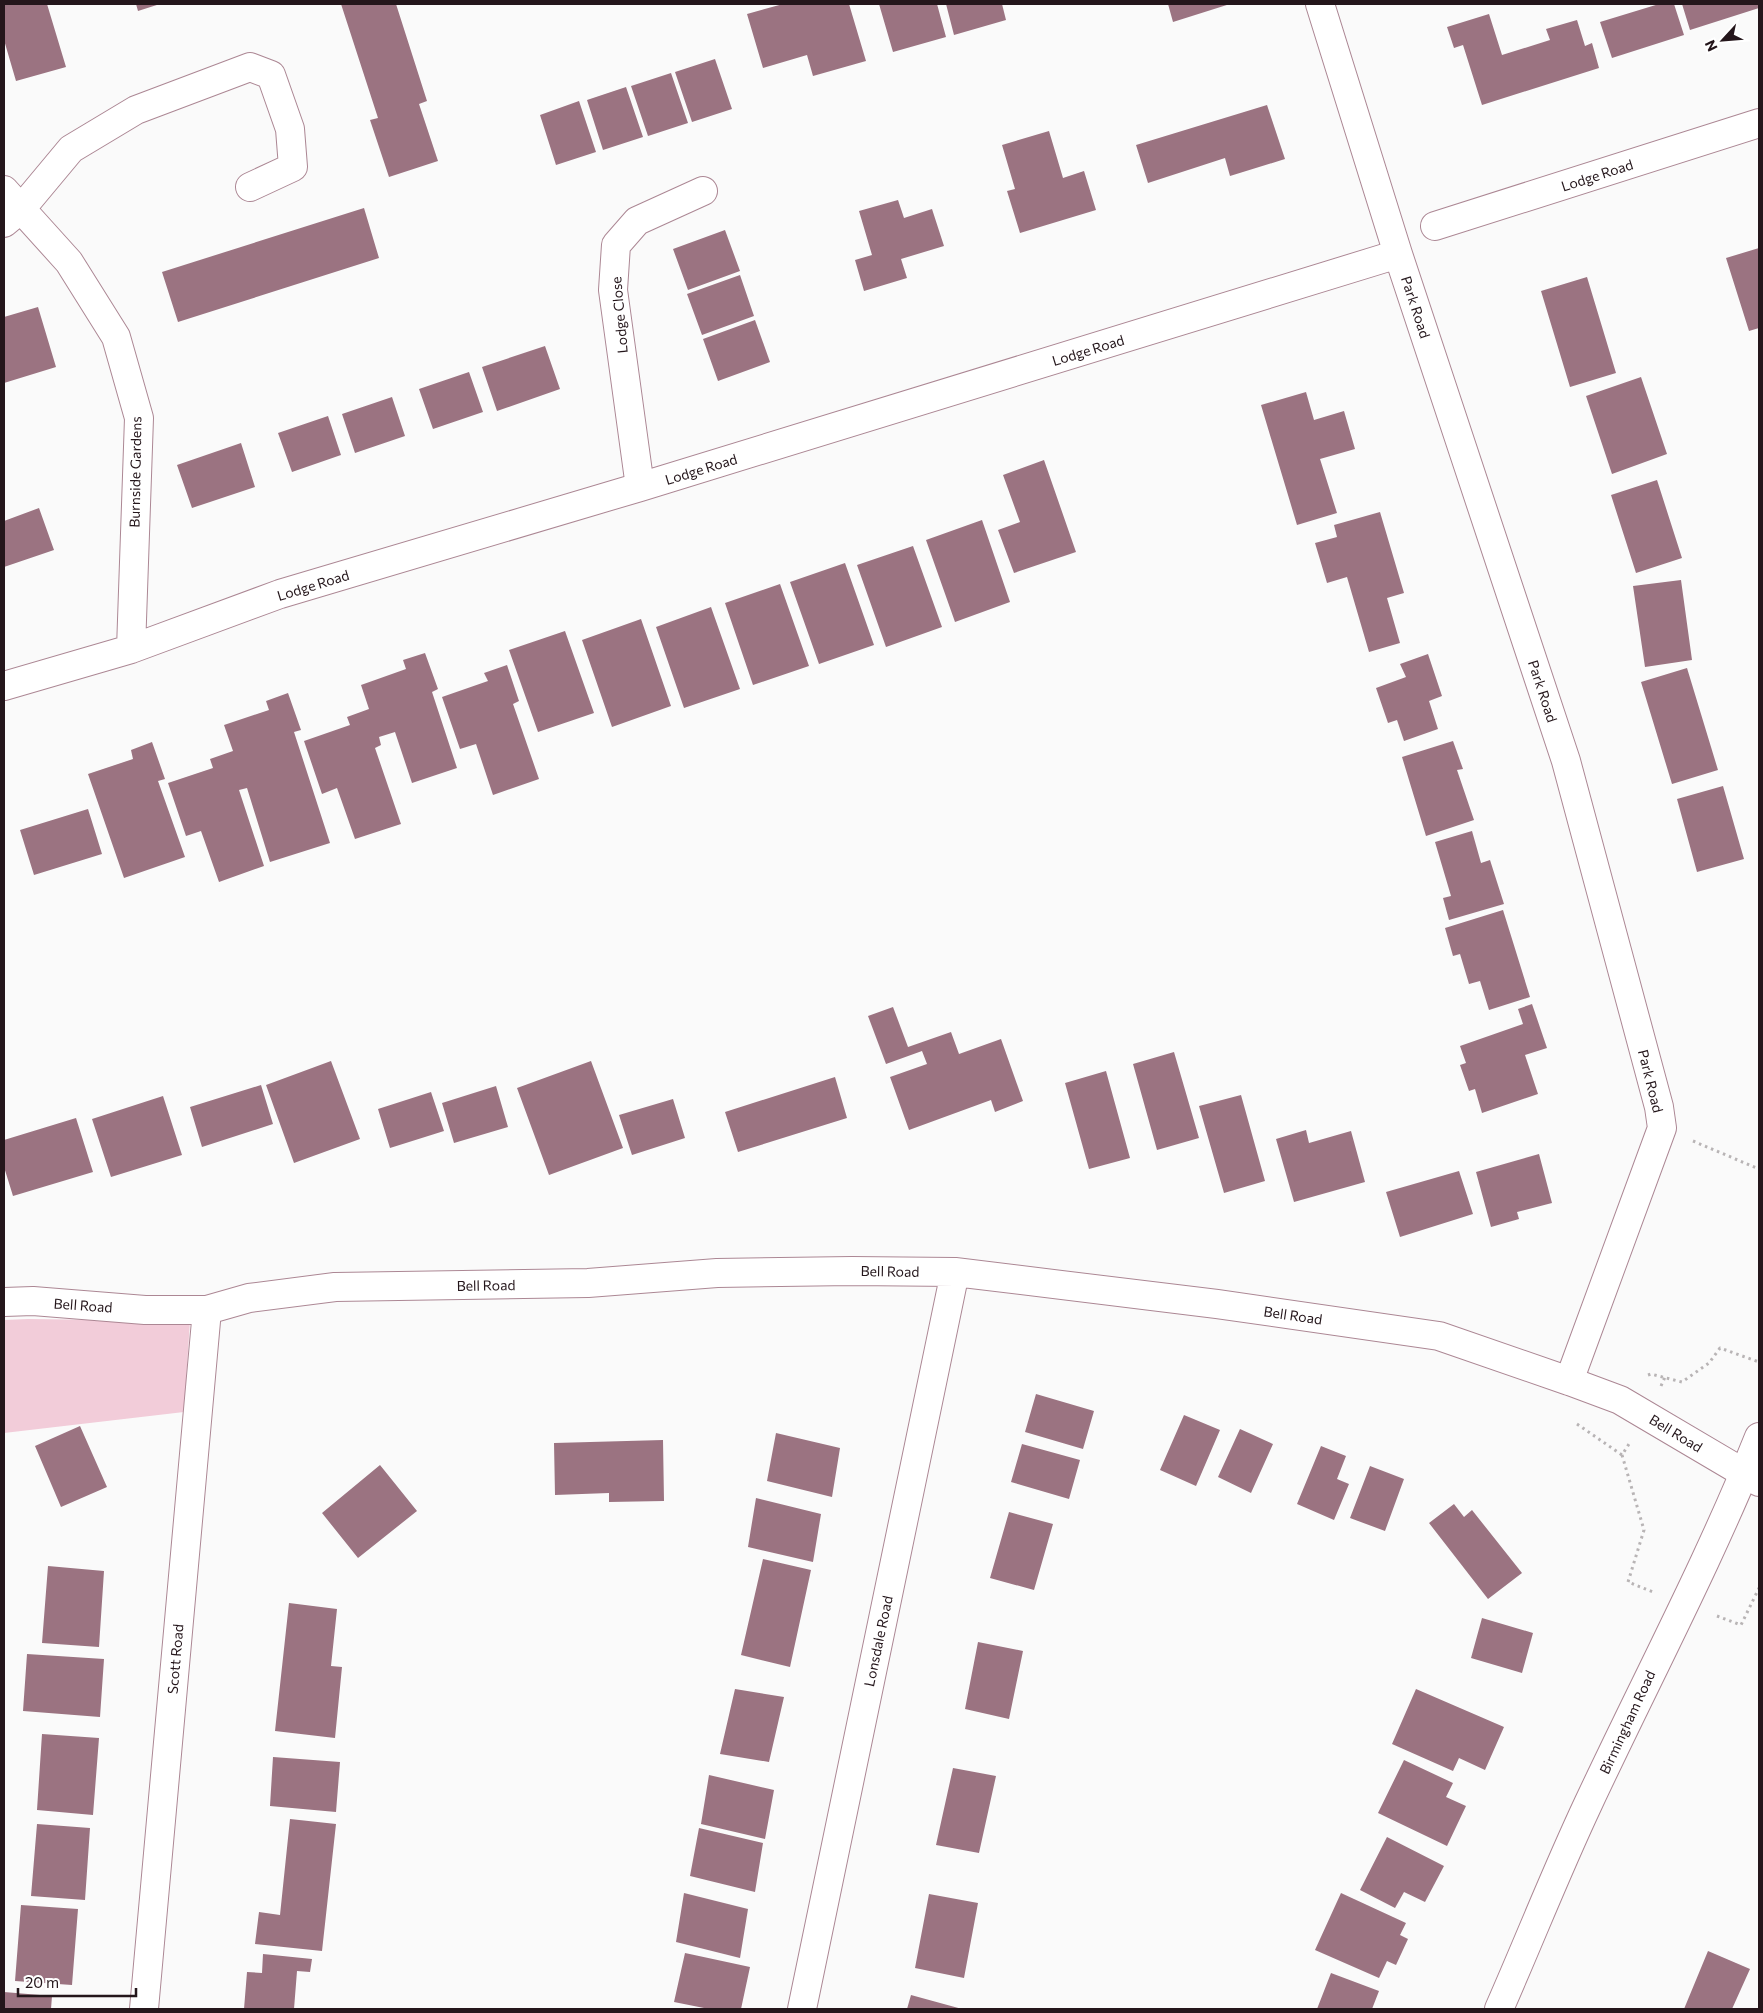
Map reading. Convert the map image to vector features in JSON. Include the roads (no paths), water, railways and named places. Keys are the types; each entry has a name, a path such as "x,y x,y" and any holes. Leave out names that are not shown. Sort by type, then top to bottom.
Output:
{"main road":[{"name":"Park Road","path":"1320,4 1398,254 1566,761 1659,1107 1662,1128 1569,1381"},
{"name":"Burnside Gardens","path":"131,649 138,418 116,337 69,262 10,207 71,149 136,110 250,67 271,75 290,129 293,167 250,187"},
{"name":"Lodge Road","path":"1435,226 1759,123"},
{"name":"Lodge Close","path":"640,487 614,290 616,245 637,221 703,191"},
{"name":"Lodge Road","path":"4,686 131,649 280,594 640,487 1398,254"},
{"name":"Bell Road","path":"4,1302 33,1301 145,1310 207,1310 249,1298 335,1287 588,1283 717,1273 852,1270 955,1272 1217,1304 1439,1336 1620,1400 1752,1478"},
{"name":"Lonsdale Road","path":"802,2009 955,1272"},
{"name":"Scott Road","path":"144,2009 207,1310"},
{"name":"Birmingham Road","path":"1499,2009 1587,1807 1752,1478 1759,1438"}]}
